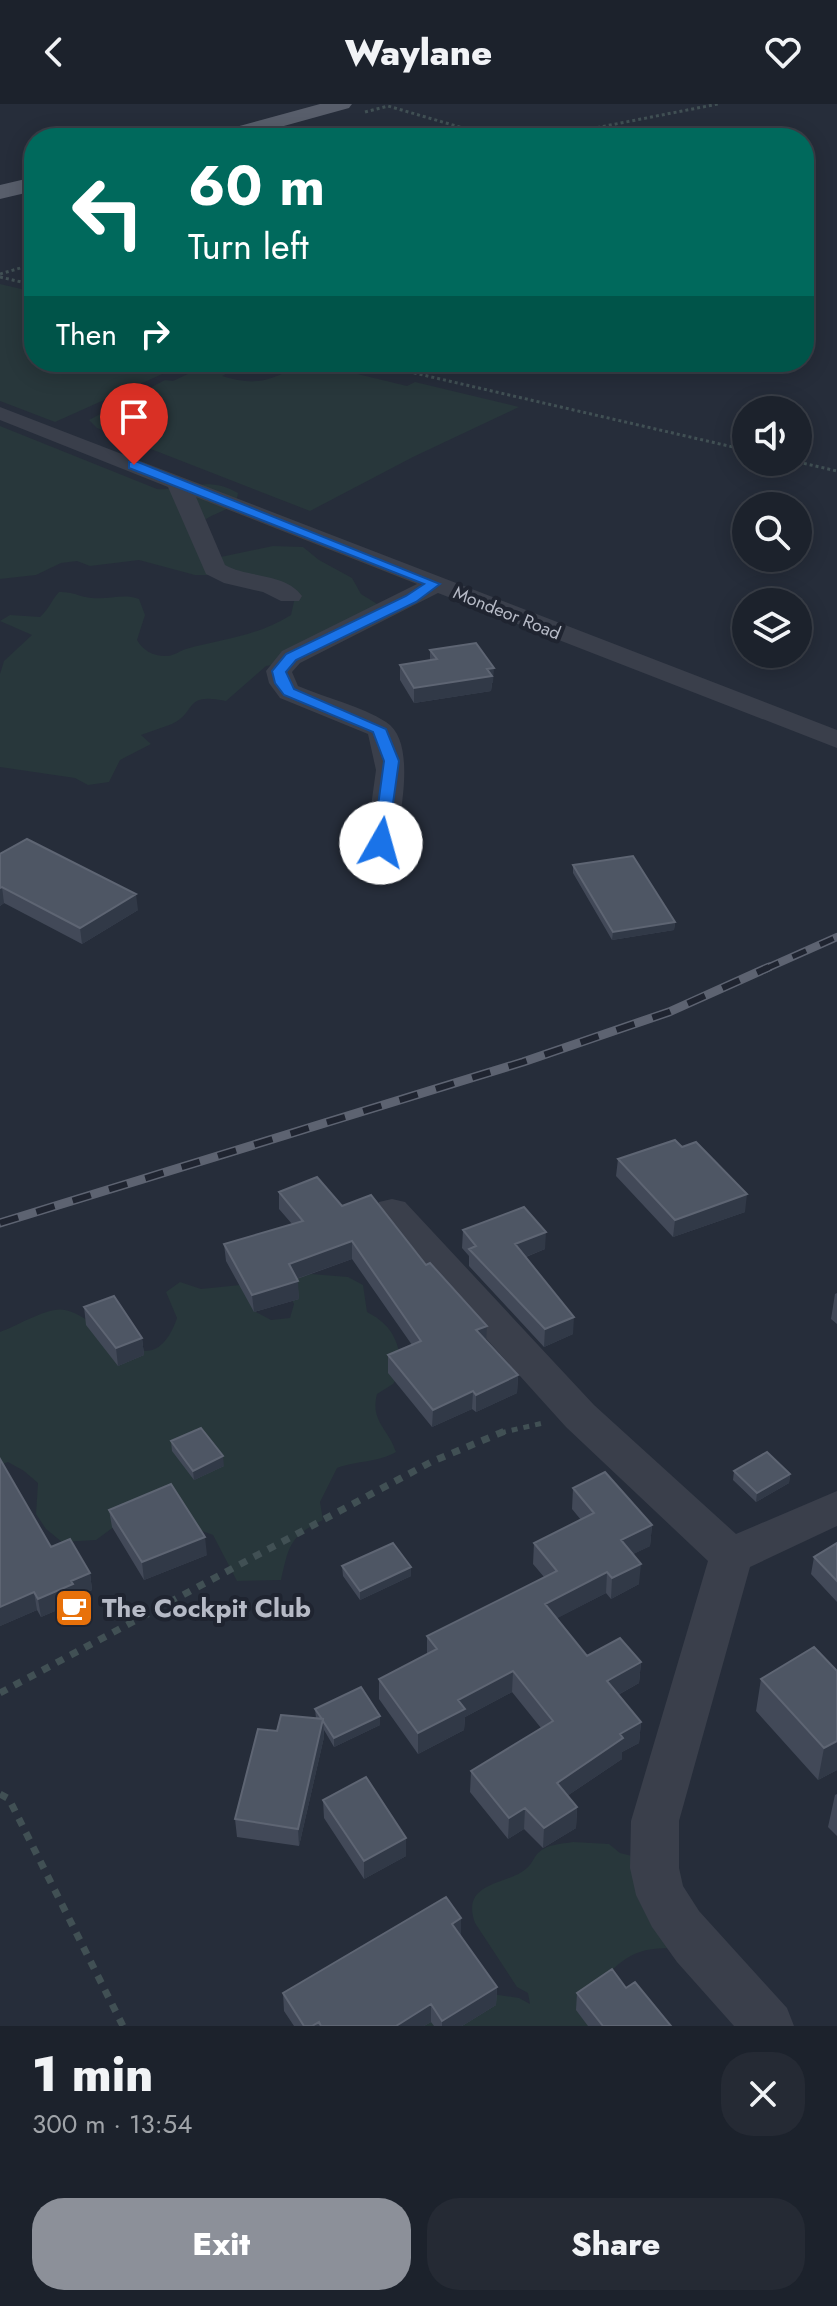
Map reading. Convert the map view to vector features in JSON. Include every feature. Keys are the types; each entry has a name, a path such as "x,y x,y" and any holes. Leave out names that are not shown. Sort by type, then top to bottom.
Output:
{"main road":[{"path":"263,128 350,109"},
{"path":"0,192 24,186"}],"street":[{"name":"Mondeor Road","path":"0,413 837,740"},
{"path":"178,483 215,569 234,578 279,587 290,596"},
{"path":"381,843 392,761 379,729 289,692 282,683 279,671 291,657 411,599 434,584"},
{"path":"392,1211 580,1416 731,1556"},
{"path":"768,2026 675,1919 659,1893 653,1849 655,1821 731,1556 837,1507"}],"path":[{"path":"350,109 395,104"},
{"path":"595,128 718,104"},
{"path":"388,106 462,128"},
{"path":"0,275 24,267"},
{"path":"0,275 24,282"},
{"path":"410,372 732,447"},
{"path":"812,465 837,471"},
{"path":"0,1693 431,1462 507,1430 580,1416"},
{"path":"0,1794 9,1799 123,2026"}],"shaded area":[{"path":"0,284 24,290 24,372 167,372 55,422 0,401"},
{"path":"192,372 230,372 222,376 256,381 285,372 349,372 407,386 415,382 519,407 413,457 310,511 97,428 89,420 165,380 173,381"},
{"path":"0,426 157,489 207,484 238,493 228,508 199,524 211,559 273,546 303,547 319,560 352,578 361,594 382,607 284,663 266,666 226,701 197,701 172,724 141,735 151,744 120,760 109,782 88,785 75,778 0,767 0,674 4,661 32,635 0,621 10,615 40,617 59,592 92,598 133,597 139,599 145,615 137,640 150,652 168,656 278,622 291,615 295,597 231,575 195,575 139,560 90,566 77,561 61,563 36,575 0,579"},
{"path":"311,1274 348,1277 363,1285 367,1312 383,1323 393,1336 403,1370 393,1384 377,1394 375,1403 378,1418 396,1452 337,1468 320,1502 323,1520 297,1537 286,1558 281,1580 237,1581 213,1535 194,1528 115,1526 96,1540 62,1542 46,1529 36,1514 38,1483 8,1462 0,1465 0,1332 42,1314 65,1310 79,1315 125,1345 140,1350 154,1349 166,1339 177,1318 166,1292 180,1282 201,1289 240,1285 251,1298 256,1312 271,1320 290,1318 294,1304 288,1292 293,1279"},
{"path":"573,1842 609,1844 620,1853 632,1856 680,1948 642,1951 610,1972 622,2026 396,2026 492,1994 519,1998 530,2004 528,1993 517,1987 475,1923 472,1909 474,1899 488,1886 527,1868 542,1850"}],"building":[{"path":"476,643 494,668 487,669 492,676 414,688 400,665 437,659 430,650"},
{"path":"27,839 136,894 80,928 0,888 0,854"},
{"path":"633,856 675,922 613,932 573,865"},
{"path":"675,1140 682,1147 696,1142 747,1194 675,1220 618,1159"},
{"path":"317,1177 342,1206 371,1195 426,1265 430,1263 487,1326 476,1330 518,1375 476,1395 473,1391 433,1410 388,1355 421,1341 352,1241 289,1264 298,1281 252,1295 224,1244 303,1221 279,1192"},
{"path":"524,1207 546,1232 515,1244 574,1317 545,1329 469,1249 476,1246 463,1230"},
{"path":"114,1296 142,1338 116,1348 84,1307"},
{"path":"201,1428 223,1456 193,1471 171,1441"},
{"path":"767,1452 790,1474 757,1493 734,1471"},
{"path":"0,1459 51,1547 70,1539 90,1573 38,1599 34,1592 0,1607"},
{"path":"605,1472 652,1525 621,1540 641,1564 612,1578 607,1572 545,1604 587,1656 620,1638 641,1662 607,1681 641,1722 620,1734 623,1738 557,1783 577,1807 544,1828 525,1808 509,1818 471,1771 553,1721 513,1671 458,1700 465,1709 418,1733 379,1679 437,1649 427,1636 557,1571 534,1543 594,1513 573,1488"},
{"path":"171,1484 205,1537 142,1562 109,1510"},
{"path":"393,1543 411,1567 360,1591 342,1566"},
{"path":"837,1543 837,1581 814,1557"},
{"path":"814,1647 837,1671 837,1741 824,1748 761,1679"},
{"path":"361,1687 380,1716 334,1738 315,1709"},
{"path":"281,1715 323,1719 298,1829 235,1819 258,1729 277,1731"},
{"path":"366,1777 406,1838 364,1861 323,1800"},
{"path":"446,1897 461,1918 452,1924 497,1987 442,2021 431,2004 396,2026 321,2026 319,2022 304,2026 283,1993"},
{"path":"612,1969 626,1988 635,1982 671,2026 603,2026 577,1993"}],"railway":[{"path":"765,969 837,937"},
{"path":"0,1223 523,1062 669,1012 769,967"}],"place":[{"name":"The Cockpit Club","path":"74,1608"}],"route":[{"path":"134,465 434,584 411,599 291,657 279,671 282,683 289,692 379,729 385,739 392,761 381,843"}]}
